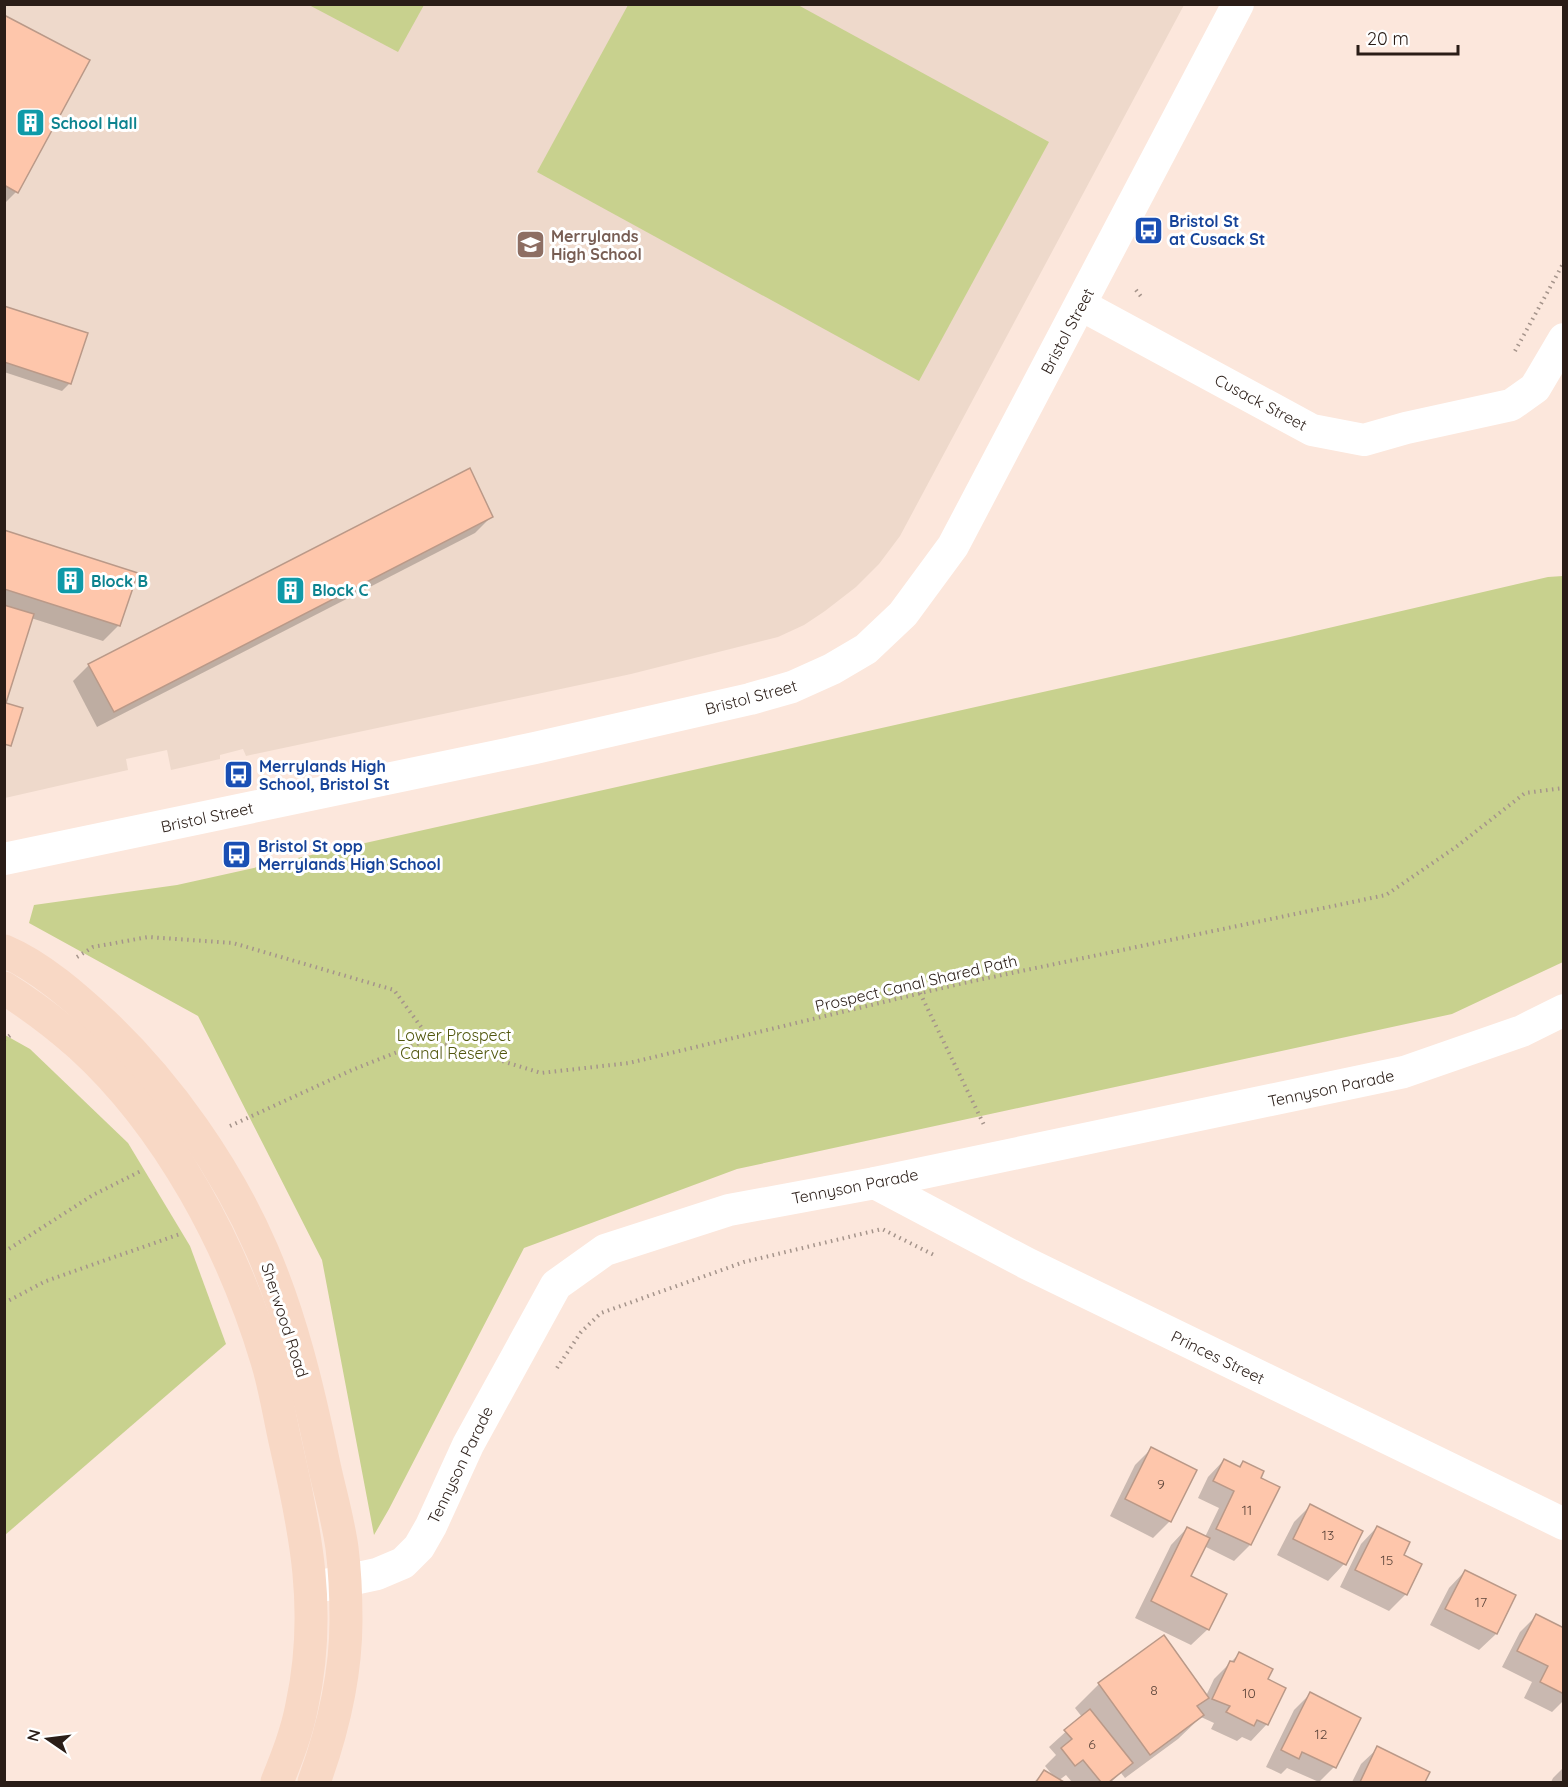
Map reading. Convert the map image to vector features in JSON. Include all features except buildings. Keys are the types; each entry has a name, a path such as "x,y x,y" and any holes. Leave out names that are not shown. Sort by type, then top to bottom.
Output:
{"main road":[{"name":"Sherwood Road","path":"4,951 52,981 88,1009 121,1040 153,1076 175,1131 199,1167 240,1205 261,1249 281,1300 296,1344 315,1417 342,1547 345,1580 346,1622 343,1674 333,1722 314,1782"},
{"name":"Sherwood Road","path":"4,988 35,1008 80,1045 123,1092 175,1131"},
{"name":"Sherwood Road","path":"199,1167 212,1224 244,1295 267,1361 307,1545 312,1633 307,1677 293,1741 278,1782"}],"street":[{"name":"Bristol Street","path":"4,859 535,748 750,699 792,687 832,669 866,649 903,614 953,546 1238,4"},
{"name":"Cusack Street","path":"1081,305 1312,430 1364,440 1406,428 1511,405 1535,388 1563,339"},
{"name":"Tennyson Parade","path":"311,1589 377,1574 403,1563 419,1547 468,1445 556,1285 605,1250 729,1210 875,1183 1404,1072 1522,1030 1563,1010"},
{"name":"Princes Street","path":"875,1183 1030,1265 1563,1524"}],"path":[{"path":"1513,355 1563,262"},
{"path":"1136,290 1146,305"},
{"name":"Prospect Canal Shared Path","path":"430,1039 541,1073 629,1062 920,993 1386,895 1456,847 1525,793 1563,788"},
{"path":"52,981 65,964 93,947 148,937 233,943 394,990 430,1039 258,1111"},
{"path":"920,993 1000,1157"},
{"path":"4,1252 93,1195"},
{"path":"4,1303 46,1281 212,1224"},
{"path":"557,1368 581,1332 601,1313 744,1262 882,1229 944,1260"}],"shaded area":[{"name":"Merrylands High School","path":"4,5 1184,5 900,536 879,564 856,587 825,611 804,625 778,637 631,674 246,756 243,749 220,755 220,759 171,770 167,750 126,759 128,770 5,798"}],"green space":[{"path":"309,5 424,5 398,52"},
{"path":"628,5 798,5 1049,142 919,381 537,172"},
{"name":"Lower Prospect Canal Reserve","path":"1563,576 1563,962 1452,1014 737,1169 524,1248 374,1535 322,1260 198,1016 29,923 34,905 177,885 1290,637 1548,577"},
{"path":"5,1035 30,1049 128,1143 190,1246 226,1344 5,1535"}],"place":[{"name":"School Hall","path":"30,123"},
{"name":"Bristol St at Cusack St","path":"1148,230"},
{"name":"Merrylands High School","path":"530,245"},
{"name":"Block B","path":"70,581"},
{"name":"Block C","path":"291,590"},
{"name":"Merrylands High School, Bristol St","path":"238,775"},
{"name":"Bristol St opp Merrylands High School","path":"237,855"}]}
